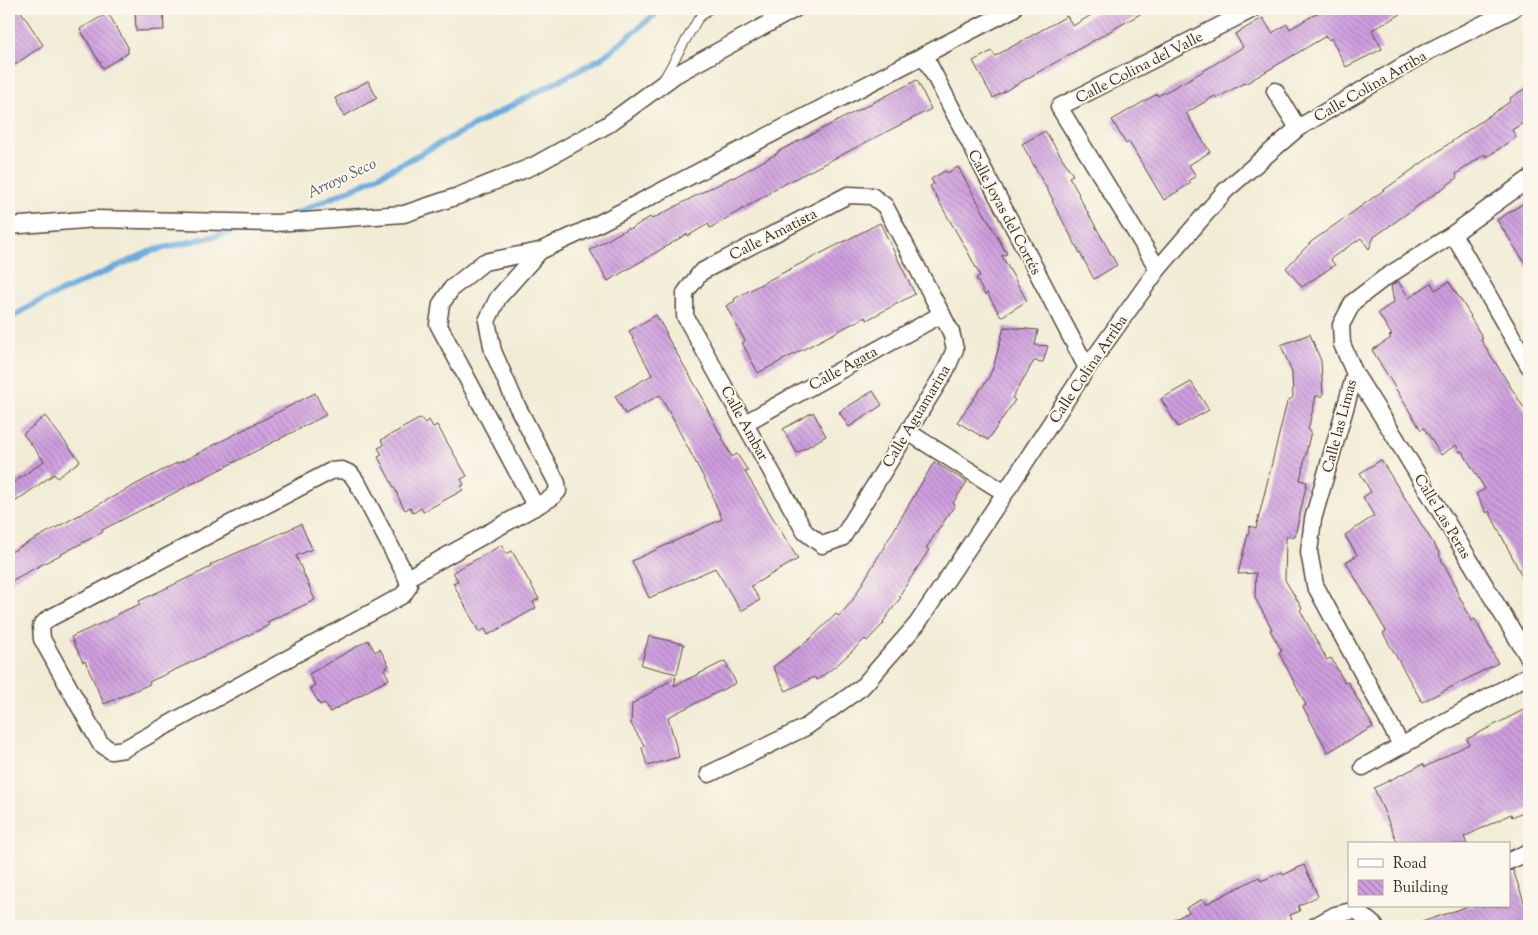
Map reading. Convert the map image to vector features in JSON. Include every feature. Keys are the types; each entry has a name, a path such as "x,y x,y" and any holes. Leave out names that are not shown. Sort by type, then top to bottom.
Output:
{"street":[{"path":"9,226 96,219 274,223 404,214 458,196 533,166 607,125 675,75 794,9"},
{"path":"536,507 438,324 441,304 452,288 484,262 540,251 592,227 1013,9"},
{"name":"Calle Colina del Valle","path":"1158,269 1059,107 1253,9"},
{"name":"Calle Colina Arriba","path":"709,774 806,727 862,687 917,624 1006,493 1087,368 1158,269 1226,190 1298,128 1425,53 1514,9"},
{"name":"Calle Joyas del Cortés","path":"924,55 1087,368"},
{"path":"1275,92 1298,128"},
{"name":"Calle las Limas","path":"1401,745 1316,585 1309,552 1313,519 1355,374 1342,344 1342,325 1353,302 1383,279 1453,234 1529,179"},
{"name":"Calle Amatista","path":"685,293 701,272 813,213 848,195 872,196"},
{"name":"Calle Aguamarina","path":"822,545 842,538 946,370 955,349 951,332 885,206 872,196"},
{"path":"1453,234 1529,366"},
{"path":"407,578 536,507 551,498 558,491 557,483 517,406 492,351 487,321 498,298 540,251"},
{"name":"Calle Ambar","path":"685,293 685,316 805,532 822,545"},
{"name":"Calle Agata","path":"745,423 942,314"},
{"name":"Calle Las Peras","path":"1355,374 1529,658"},
{"path":"908,432 1006,493"},
{"path":"331,470 342,470 351,474 407,578 409,586 403,595 124,750 111,751 100,743 42,639 41,626 48,618 331,470"},
{"path":"1363,767 1529,675"},
{"path":"1510,862 1529,852"},
{"path":"1315,926 1335,915 1356,910 1375,926"}],"lane":[{"path":"659,88 677,52 698,19 709,9"}],"building":[{"path":"135,9 163,9 164,30 136,31"},
{"path":"1101,9 1149,9 993,98 973,61 992,51 995,56 1067,16 1073,26"},
{"path":"1324,9 1410,9 1372,30 1382,49 1346,67 1331,38 1329,40 1326,36 1245,84 1217,98 1215,96 1186,113 1210,152 1189,165 1196,176 1189,180 1191,183 1164,200 1129,142 1126,144 1112,120 1157,94 1158,96 1200,73 1243,47 1235,34 1263,18 1272,33 1287,24 1290,29"},
{"path":"20,10 43,45 9,69 9,17"},
{"path":"108,13 128,47 128,53 103,68 80,29"},
{"path":"917,80 931,109 769,192 710,228 708,224 688,236 687,234 608,281 590,250 628,228 629,230 650,217 652,219 733,178 777,152"},
{"path":"368,81 377,98 344,116 335,98"},
{"path":"1529,86 1529,129 1525,122 1512,130 1516,137 1487,157 1485,154 1456,174 1457,178 1374,237 1369,249 1361,238 1330,259 1335,265 1302,287 1286,268 1311,242 1511,101 1510,98"},
{"path":"1045,131 1073,175 1069,177 1117,265 1094,279 1022,144"},
{"path":"958,167 1007,254 1002,256 1027,301 1001,317 987,293 985,295 976,278 980,276 969,254 930,186 934,184 931,179 945,171 947,173"},
{"path":"1529,200 1529,269 1497,220"},
{"path":"880,223 915,294 867,320 865,317 758,373 742,343 745,341 726,306 735,301 734,299 765,282"},
{"path":"1398,281 1409,298 1431,283 1435,290 1449,282 1471,316 1483,338 1481,340 1529,416 1529,590 1489,511 1487,513 1476,494 1485,489 1462,451 1460,452 1456,445 1441,455 1424,428 1421,430 1372,350 1391,338 1389,336 1392,335 1378,313 1394,302 1391,286"},
{"path":"656,315 704,400 732,457 737,454 748,471 745,472 798,559 751,586 760,600 741,611 715,568 649,598 632,561 722,519 713,495 660,395 625,414 615,396 652,375 629,331"},
{"path":"1004,327 1038,330 1035,345 1048,346 1043,362 1034,361 1012,398 1015,400 988,440 957,422 988,379 993,368"},
{"path":"1310,334 1321,361 1323,396 1316,396 1308,430 1311,431 1300,480 1307,482 1295,536 1286,537 1285,580 1302,608 1300,610 1327,660 1331,658 1345,683 1348,682 1373,727 1328,752 1303,707 1306,705 1279,653 1282,651 1270,630 1272,629 1255,598 1256,573 1238,574 1250,526 1256,528 1287,402 1293,397 1292,373 1281,345"},
{"path":"1191,382 1209,410 1178,427 1161,399"},
{"path":"873,391 882,405 849,427 839,412"},
{"path":"315,393 326,415 102,530 103,532 9,582 9,553 159,472"},
{"path":"813,412 826,436 797,453 783,429"},
{"path":"45,416 80,461 57,478 54,474 9,506 9,486 44,461 23,434"},
{"path":"421,418 424,423 429,420 433,427 437,425 467,476 461,479 464,485 461,486 463,490 423,512 421,508 413,513 410,507 405,510 378,457 382,455 378,448 384,445 381,440"},
{"path":"1381,460 1440,554 1472,621 1475,619 1498,663 1422,702 1383,633 1386,631 1346,562 1357,555 1345,535 1374,516 1363,497 1371,492 1360,473"},
{"path":"934,462 967,482 953,503 955,505 926,548 929,550 899,596 901,597 884,623 867,641 865,639 837,665 817,680 814,677 786,691 773,667 810,639 836,614 839,616 852,601"},
{"path":"301,524 312,549 296,556 315,600 267,622 269,625 245,637 149,682 150,684 104,704 85,661 83,662 71,637 117,616 117,614 140,604 139,601 211,567 210,565"},
{"path":"502,545 506,554 512,551 539,599 533,602 536,608 488,635 485,629 479,632 453,583 458,581 453,572"},
{"path":"649,636 684,644 677,674 641,665"},
{"path":"368,640 375,652 380,649 389,666 384,669 389,679 330,712 324,703 320,705 310,688 315,685 309,674"},
{"path":"725,661 736,683 668,717 679,757 647,766 642,747 644,745 631,724 632,704 676,677 674,686"},
{"path":"1529,707 1529,809 1512,817 1511,814 1464,837 1466,842 1397,842 1374,788 1423,764 1425,767 1469,744 1467,739"},
{"path":"1304,865 1318,896 1298,906 1300,911 1290,915 1295,926 1162,926 1189,912 1186,908 1203,899 1206,904 1259,877 1261,881 1282,872 1283,875"},
{"path":"1513,870 1529,916 1529,926 1419,926 1419,923 1463,908 1510,908 1510,871"}],"waterway":[{"name":"Arroyo Seco","path":"290,216 363,184 602,58 662,9"},
{"name":"Arroyo Seco","path":"9,319 34,304 151,251 249,228"}]}
